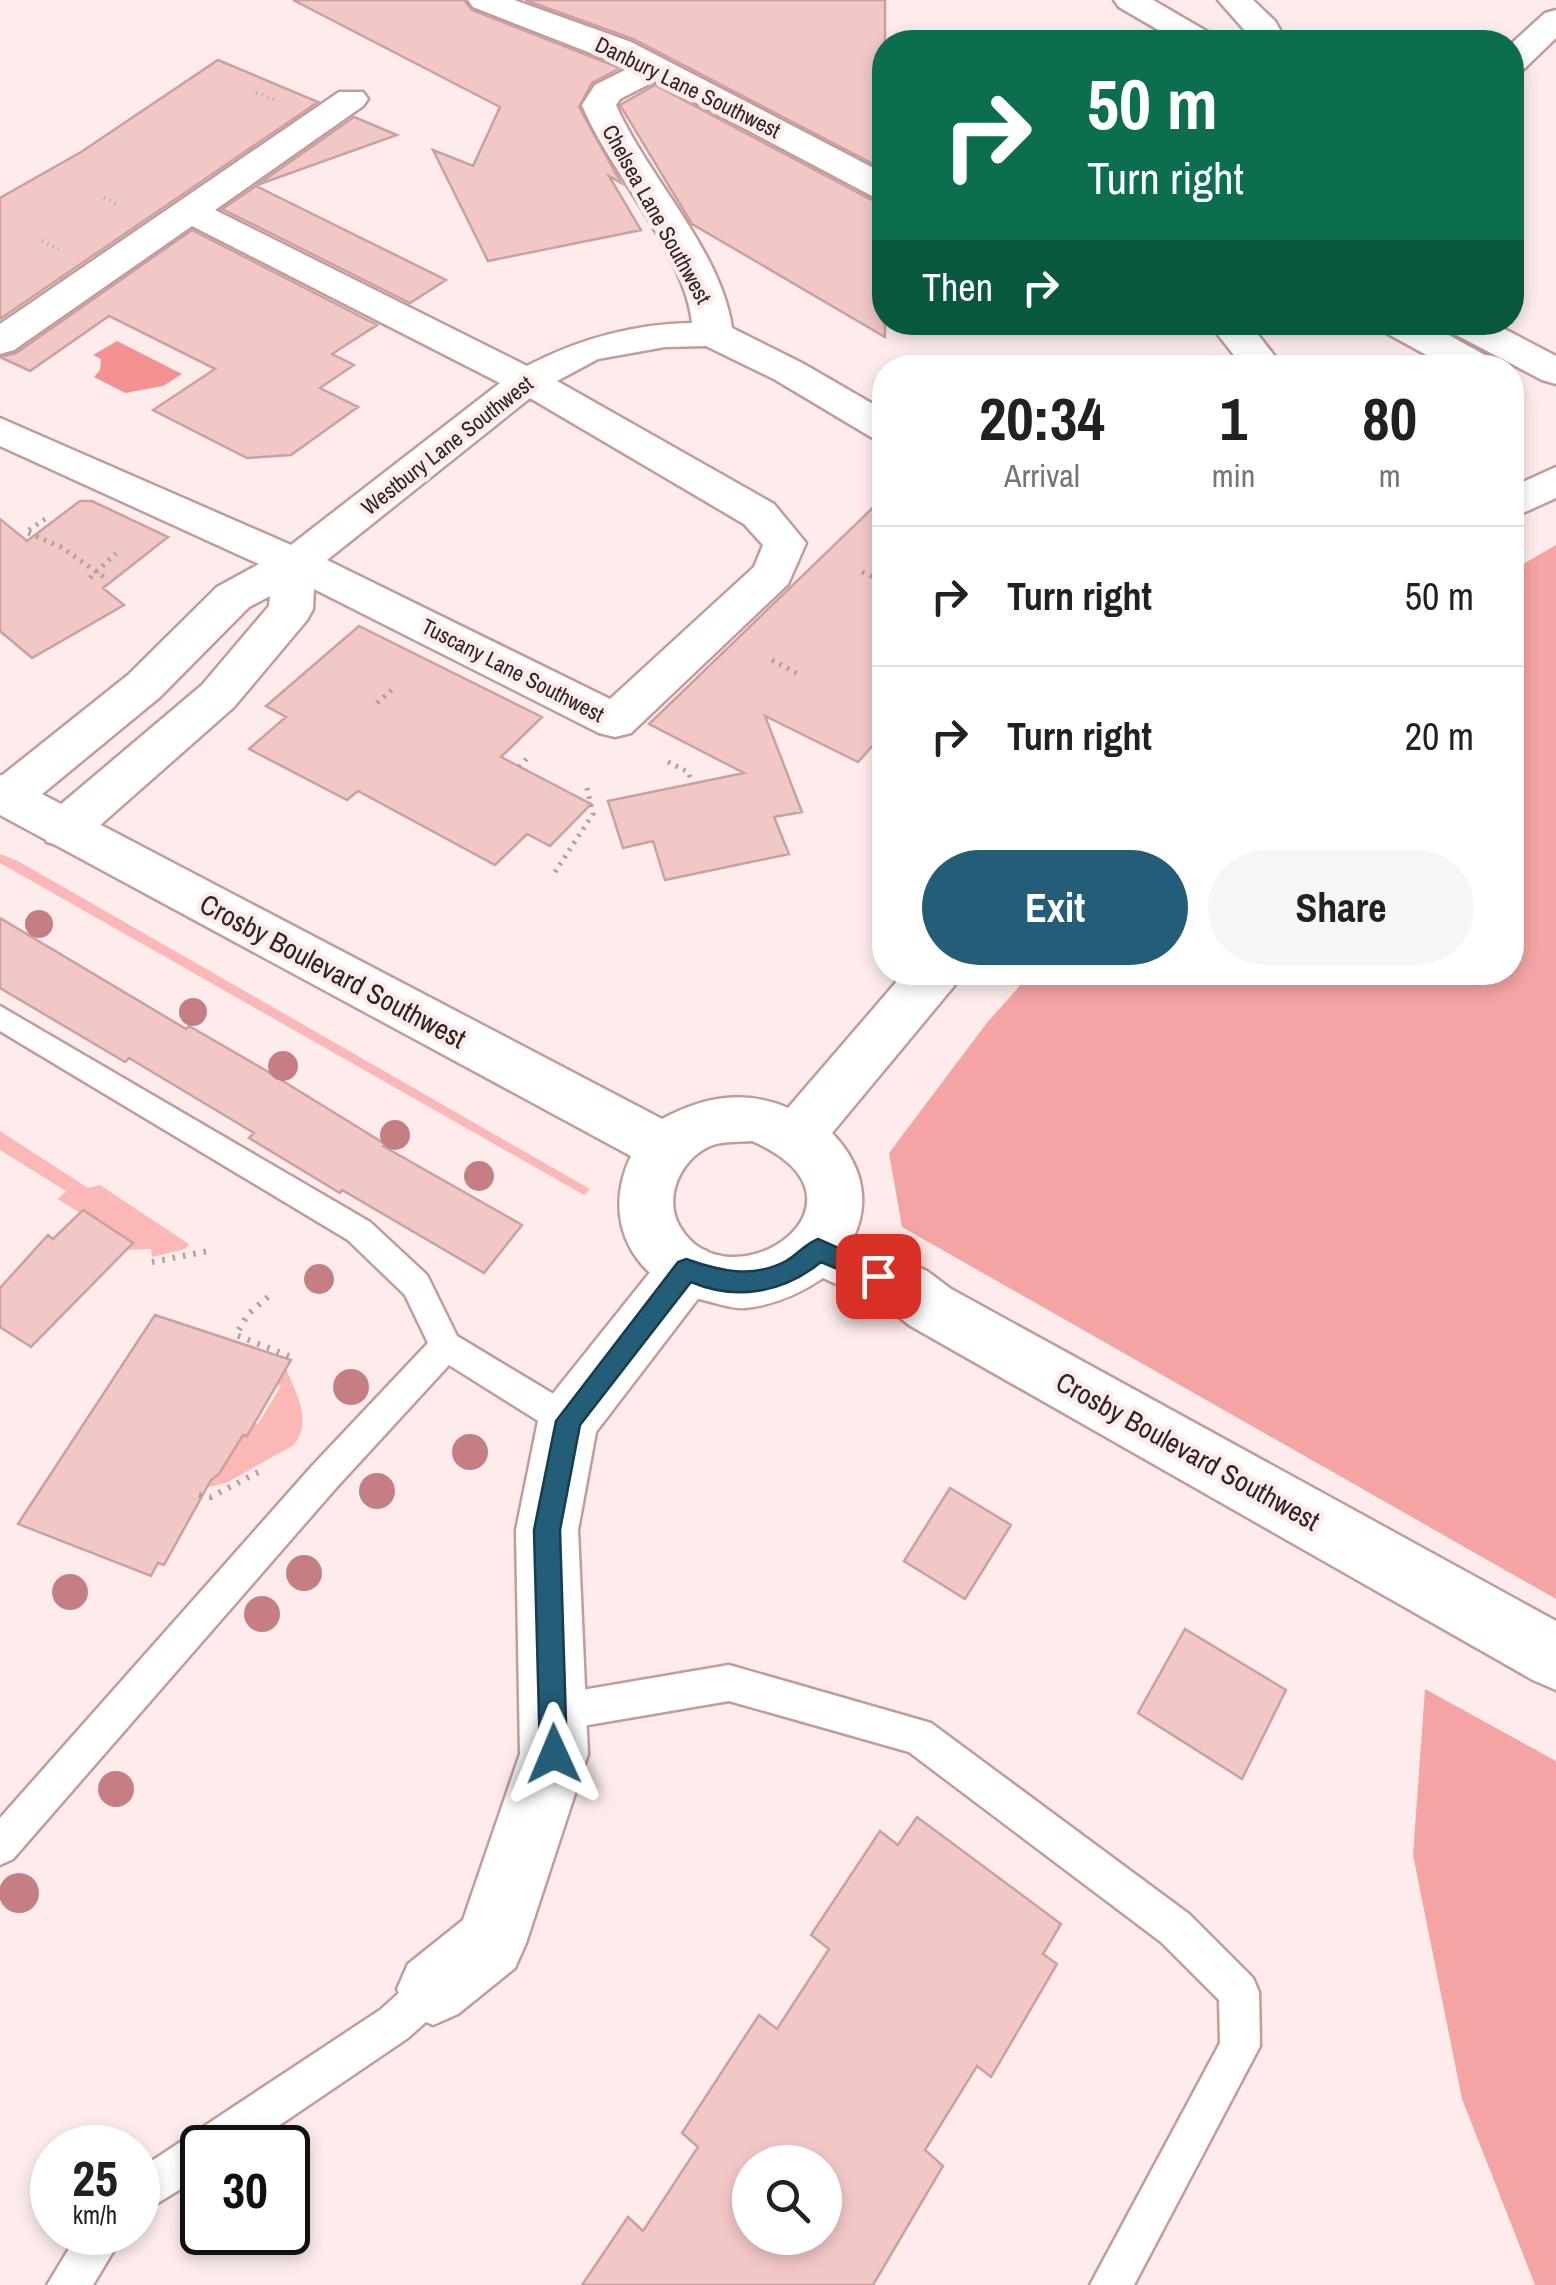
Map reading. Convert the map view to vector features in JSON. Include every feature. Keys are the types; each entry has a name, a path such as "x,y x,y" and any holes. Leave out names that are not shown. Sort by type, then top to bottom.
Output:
{"street":[{"name":"Danbury Lane Southwest","path":"484,0 619,49 872,181"},
{"path":"1130,0 1181,30"},
{"path":"1234,0 1265,30"},
{"path":"1524,51 1556,20"},
{"name":"Chelsea Lane Southwest","path":"656,67 607,92 599,105 696,278 714,320 713,334"},
{"path":"0,342 351,99"},
{"name":"Tuscany Lane Southwest","path":"0,431 294,564 615,721 772,574 784,544 759,514 528,380 190,211"},
{"name":"Westbury Lane Southwest","path":"4,795 144,686 233,597 294,564 528,380 587,350 665,335 713,334 788,371 872,420"},
{"path":"1238,335 1254,355"},
{"path":"1419,335 1456,355"},
{"path":"1486,335 1524,355"},
{"path":"1524,355 1556,372"},
{"path":"1524,391 1556,408"},
{"path":"1524,499 1556,480"},
{"path":"64,829 218,696 291,608 294,564"},
{"name":"Crosby Boulevard Southwest","path":"4,795 666,1148"},
{"path":"798,1134 925,985"},
{"path":"755,1118 786,1126 798,1134 813,1142 830,1166 837,1194 832,1224 818,1250 797,1267 770,1279 741,1283 712,1280 686,1269 663,1251 650,1230 643,1201 650,1173 666,1148 692,1129 722,1119 755,1118"},
{"name":"Crosby Boulevard Southwest","path":"818,1250 907,1289 930,1307 1556,1657"},
{"path":"433,1989 490,1942 554,1754 547,1530 568,1421 686,1269"}],"lane":[{"path":"0,1017 358,1232 416,1285 446,1346 568,1421"},
{"path":"0,1846 324,1477 446,1346"},
{"path":"553,1712 729,1683 918,1736 1175,1928 1239,1992 1240,2046 1111,2285"},
{"path":"243,2125 394,2024 433,1989"},
{"path":"68,2285 88,2255"}],"path":[{"path":"256,93 274,99"},
{"path":"104,198 120,205"},
{"path":"42,241 52,246"},
{"path":"45,519 26,532 60,547 102,575"},
{"path":"90,578 102,575 116,553"},
{"path":"862,572 872,576"},
{"path":"772,660 798,674"},
{"path":"377,703 394,687"},
{"path":"519,766 530,755"},
{"path":"668,762 688,772 693,784"},
{"path":"555,872 593,814 586,784"},
{"path":"152,1262 208,1251"},
{"path":"268,1297 248,1314 236,1335 289,1356"},
{"path":"200,1495 212,1497 268,1466"}],"shaded area":[{"path":"117,341 182,374 163,386 125,393 94,377 100,370 101,359 93,355"},
{"path":"1556,545 1556,1599 902,1227 889,1153 986,1024 1020,985 1524,985 1524,564"},
{"path":"0,854 590,1189 584,1195 0,863"},
{"path":"0,1131 88,1188 100,1185 189,1244 185,1249 152,1257 151,1249 125,1250 132,1242 84,1210 80,1213 58,1199 66,1191 0,1150"},
{"path":"286,1368 302,1417 300,1436 294,1445 226,1483 204,1488 228,1458 236,1432 247,1436 254,1423 258,1424 281,1386 276,1383"},
{"path":"1425,1689 1556,1761 1556,2285 1535,2285 1462,2099 1413,1855"}],"building":[{"path":"293,0 464,0 472,10 620,68 592,83 579,107 621,183 609,176 641,230 488,261 433,150 473,166 500,107"},
{"path":"525,0 885,0 885,30 872,30 872,163 633,39"},
{"path":"218,60 318,102 0,319 0,198 81,152"},
{"path":"655,85 872,199 872,329 692,224 620,105"},
{"path":"354,117 397,135 257,185"},
{"path":"256,186 446,280 410,303 222,209"},
{"path":"192,230 377,325 332,354 354,365 320,388 358,407 291,455 247,458 153,410 215,369 109,316 30,371 0,357 16,353"},
{"path":"80,501 92,501 168,537 103,588 124,605 32,658 0,631 0,519 27,541"},
{"path":"872,509 872,746 858,762 765,716 802,812 774,817 789,854 665,880 653,841 623,848 608,801 744,773 649,724"},
{"path":"359,626 542,717 501,757 591,804 550,846 527,834 495,865 358,791 347,800 249,749 286,717 266,706"},
{"path":"0,918 186,1029 189,1026 265,1070 383,1146 522,1225 484,1273 342,1190 340,1193 249,1138 254,1133 129,1058 125,1062 0,988"},
{"path":"83,1210 133,1243 31,1347 0,1327 0,1288 48,1235 53,1239"},
{"path":"155,1315 291,1360 247,1436 243,1435 219,1474 211,1480 164,1565 158,1563 151,1576 18,1524"},
{"path":"950,1488 1011,1525 965,1599 904,1561"},
{"path":"1185,1629 1286,1690 1242,1779 1138,1713"},
{"path":"917,1817 1061,1924 1043,1954 1057,1964 991,2077 977,2066 925,2150 943,2166 873,2285 582,2285 628,2217 643,2231 698,2147 682,2133 759,2015 777,2029 829,1949 811,1935 880,1831 898,1845"}],"route":[{"path":"554,1754 547,1530 568,1421 686,1269 712,1280 741,1283 770,1279 797,1267 818,1250 878,1276"}]}
